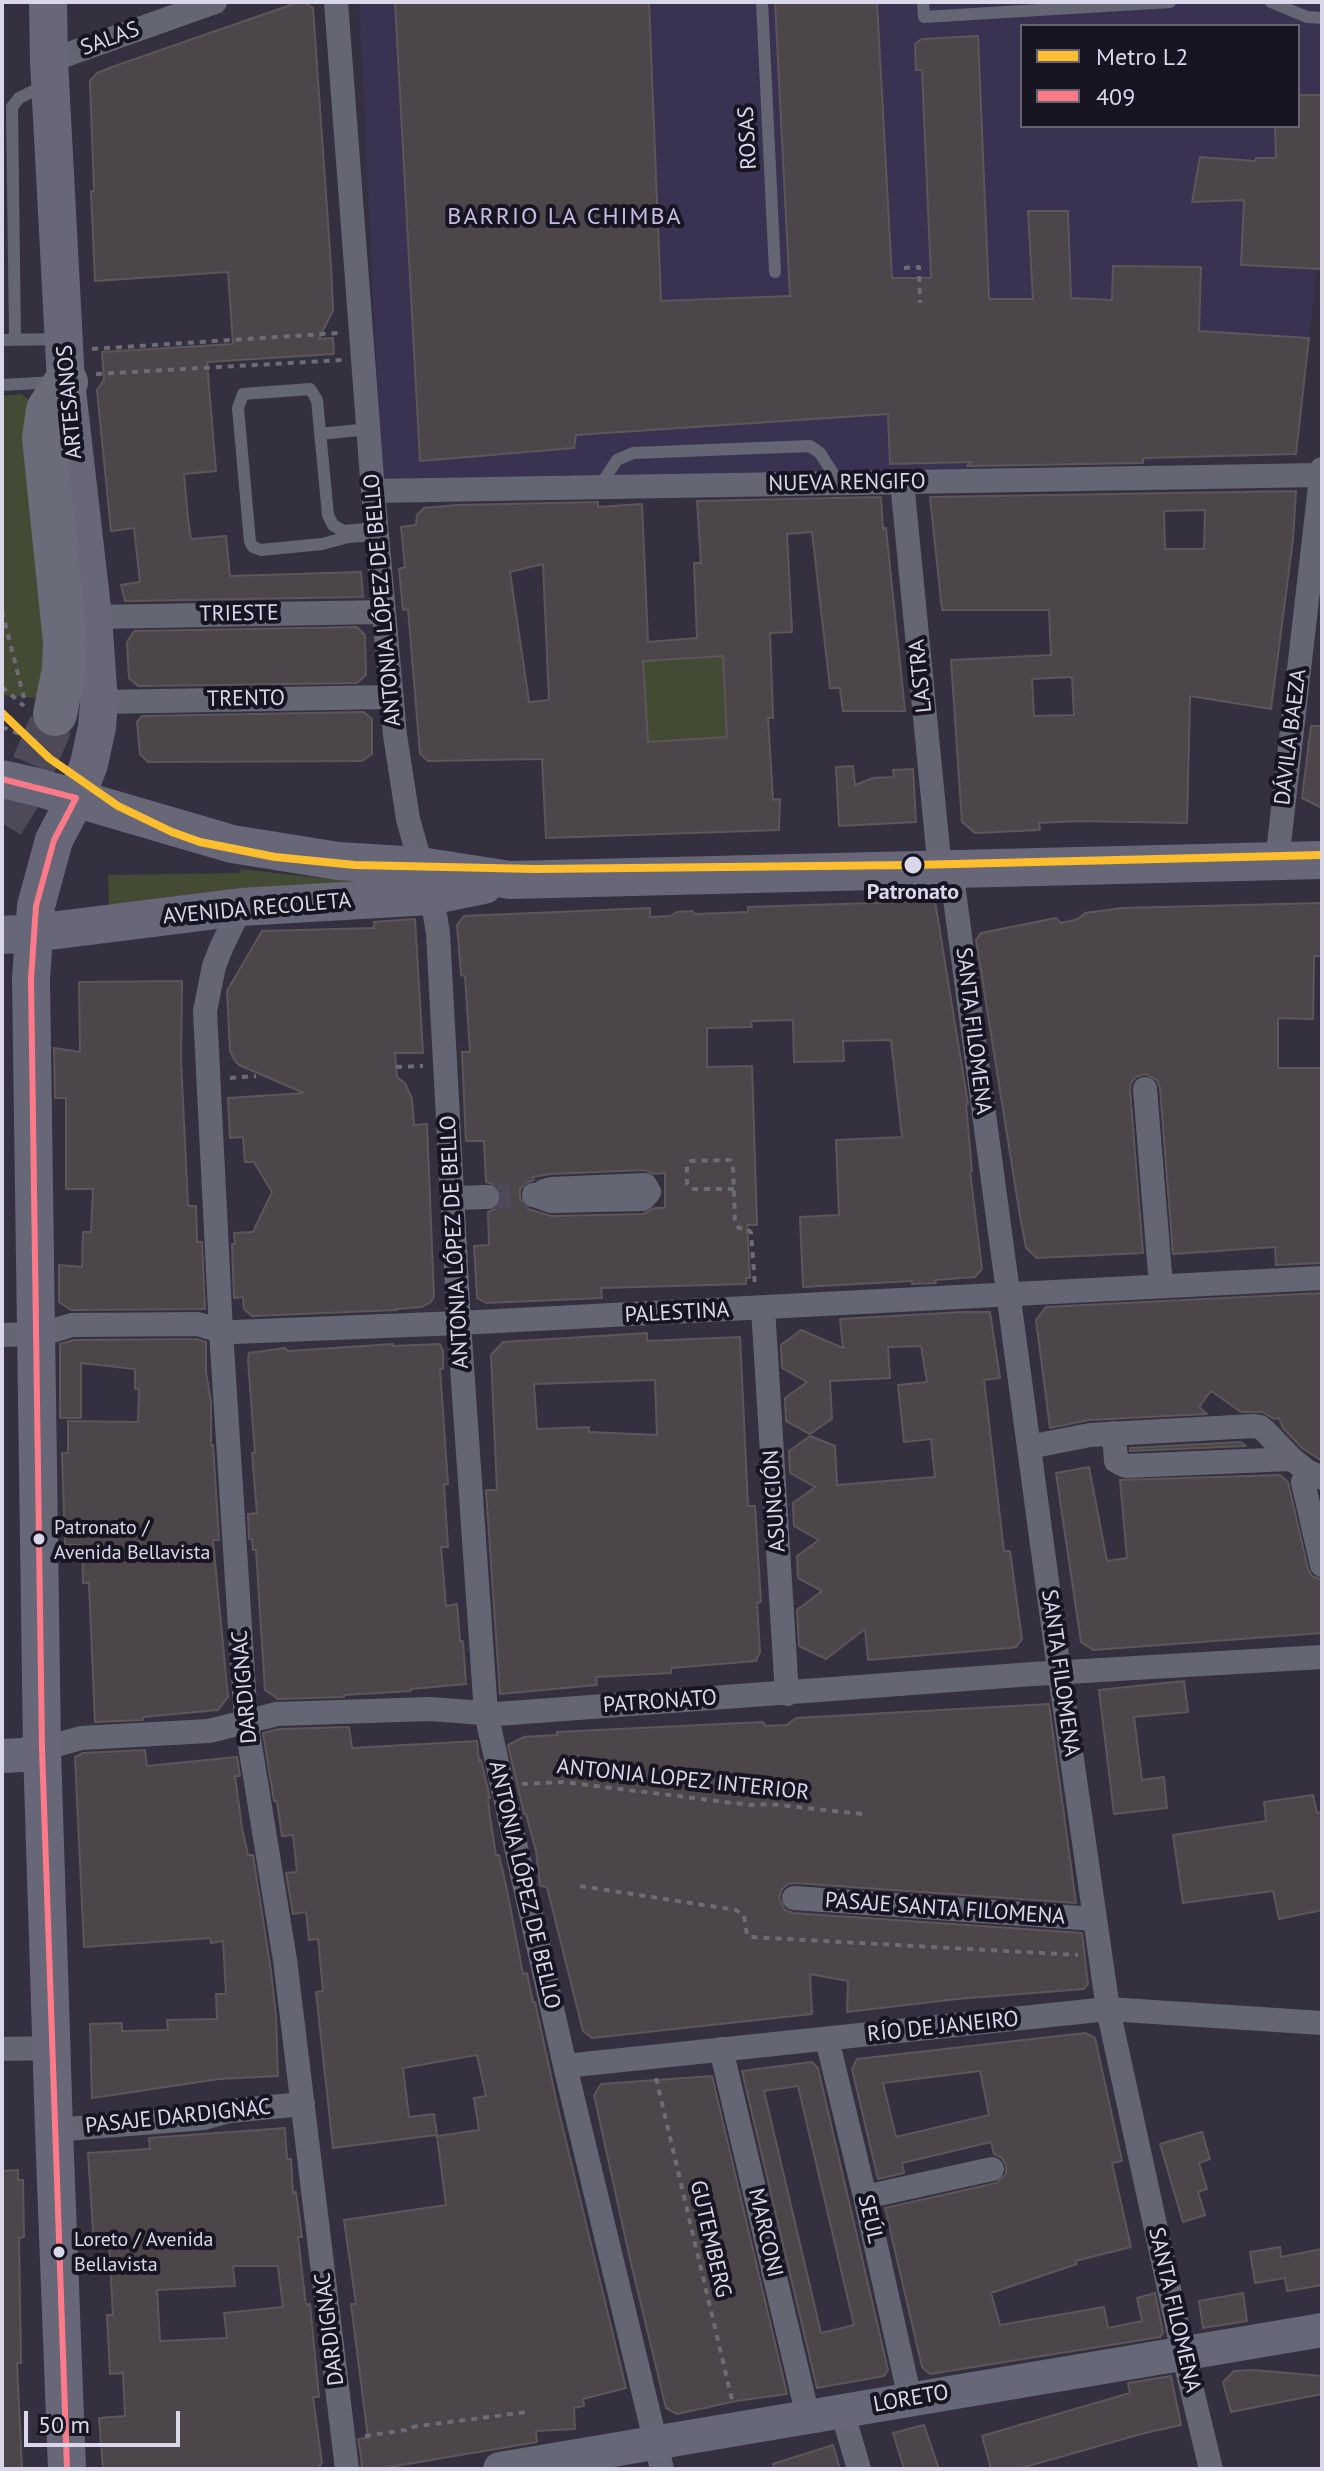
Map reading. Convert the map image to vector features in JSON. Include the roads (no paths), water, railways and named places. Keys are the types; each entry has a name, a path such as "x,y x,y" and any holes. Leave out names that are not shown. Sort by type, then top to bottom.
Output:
{"highway":[{"path":"41,728 63,681 65,642 44,438 48,410 59,390 65,362"}],"main road":[{"name":"ARTESANOS","path":"48,2 65,362 93,617 99,702 93,751 76,798 54,840 36,906 18,934 31,979 19,1335 42,1749 67,2469"},
{"name":"AVENIDA RECOLETA","path":"2,779 232,844 338,861 425,881"},
{"name":"AVENIDA RECOLETA","path":"18,934 425,881 1322,860"},
{"name":"PATRONATO","path":"2,1756 23,1755 42,1749"},
{"name":"LORETO","path":"500,2469 658,2456 739,2428 1322,2330"}],"street":[{"name":"SALAS","path":"50,72 215,2"},
{"name":"ANTONIA LÓPEZ DE BELLO","path":"336,2 373,491 400,774 408,819 438,933 459,1323 486,1713 565,2066 658,2456"},
{"name":"NUEVA RENGIFO","path":"373,491 1322,472"},
{"name":"DÁVILA BAEZA","path":"1277,861 1322,472"},
{"name":"LASTRA","path":"902,482 945,869"},
{"name":"TRIESTE","path":"93,617 384,612"},
{"name":"TRENTO","path":"99,702 392,697"},
{"name":"SANTA FILOMENA","path":"945,869 1108,2009 1211,2469"},
{"name":"DARDIGNAC","path":"241,907 218,956 205,1011 221,1331 246,1721 285,1960 347,2469"},
{"path":"1145,1089 1161,1286"},
{"path":"453,1198 487,1197"},
{"name":"PALESTINA","path":"19,1335 72,1325 198,1324 221,1331 459,1323 1322,1278"},
{"name":"ASUNCIÓN","path":"760,1308 787,1694"},
{"path":"1029,1447 1090,1435 1260,1427 1307,1469"},
{"path":"1114,1433 1116,1461 1126,1466 1307,1469"},
{"path":"1307,1469 1303,1482 1322,1565"},
{"name":"PATRONATO","path":"42,1749 81,1738 209,1731 277,1714 445,1709 486,1713 1322,1657"},
{"name":"PASAJE SANTA FILOMENA","path":"794,1898 1095,1919"},
{"name":"RÍO DE JANEIRO","path":"565,2066 1108,2009 1322,2023"},
{"name":"SEÚL","path":"827,2039 910,2399"},
{"path":"2,2049 52,2048"},
{"name":"MARCONI","path":"721,2049 808,2417"},
{"name":"PASAJE DARDIGNAC","path":"54,2130 204,2118 229,2111 303,2104"},
{"path":"865,2197 992,2169"},
{"path":"842,2411 859,2469"}],"lane":[{"name":"ROSAS","path":"762,2 775,272"},
{"path":"923,2 924,17 1170,2"},
{"path":"1271,2 1307,17 1322,18"},
{"path":"50,72 12,107 8,340 65,362"},
{"path":"2,385 65,362"},
{"path":"332,541 333,525 328,515 317,400 310,389 243,394 239,401 250,542 253,547 261,550 322,544 377,532"},
{"path":"320,434 369,429"},
{"path":"599,487 617,460 633,453 810,446 820,453 839,483"},
{"path":"333,525 343,531 377,532"}],"tunnel":[{"path":"2,823 23,790 55,714"},
{"path":"487,1197 534,1195"}],"metro line":[{"name":"L2","path":"2,713 49,758 118,806 200,842 275,857 355,865 536,869 913,865 1322,855"}],"place":[{"name":"Patronato","path":"913,865"},
{"name":"Patronato / Avenida Bellavista","path":"39,1539"},
{"name":"Loreto / Avenida Bellavista","path":"59,2252"}],"district":[{"name":"BARRIO LA CHIMBA","path":"565,217"}]}
